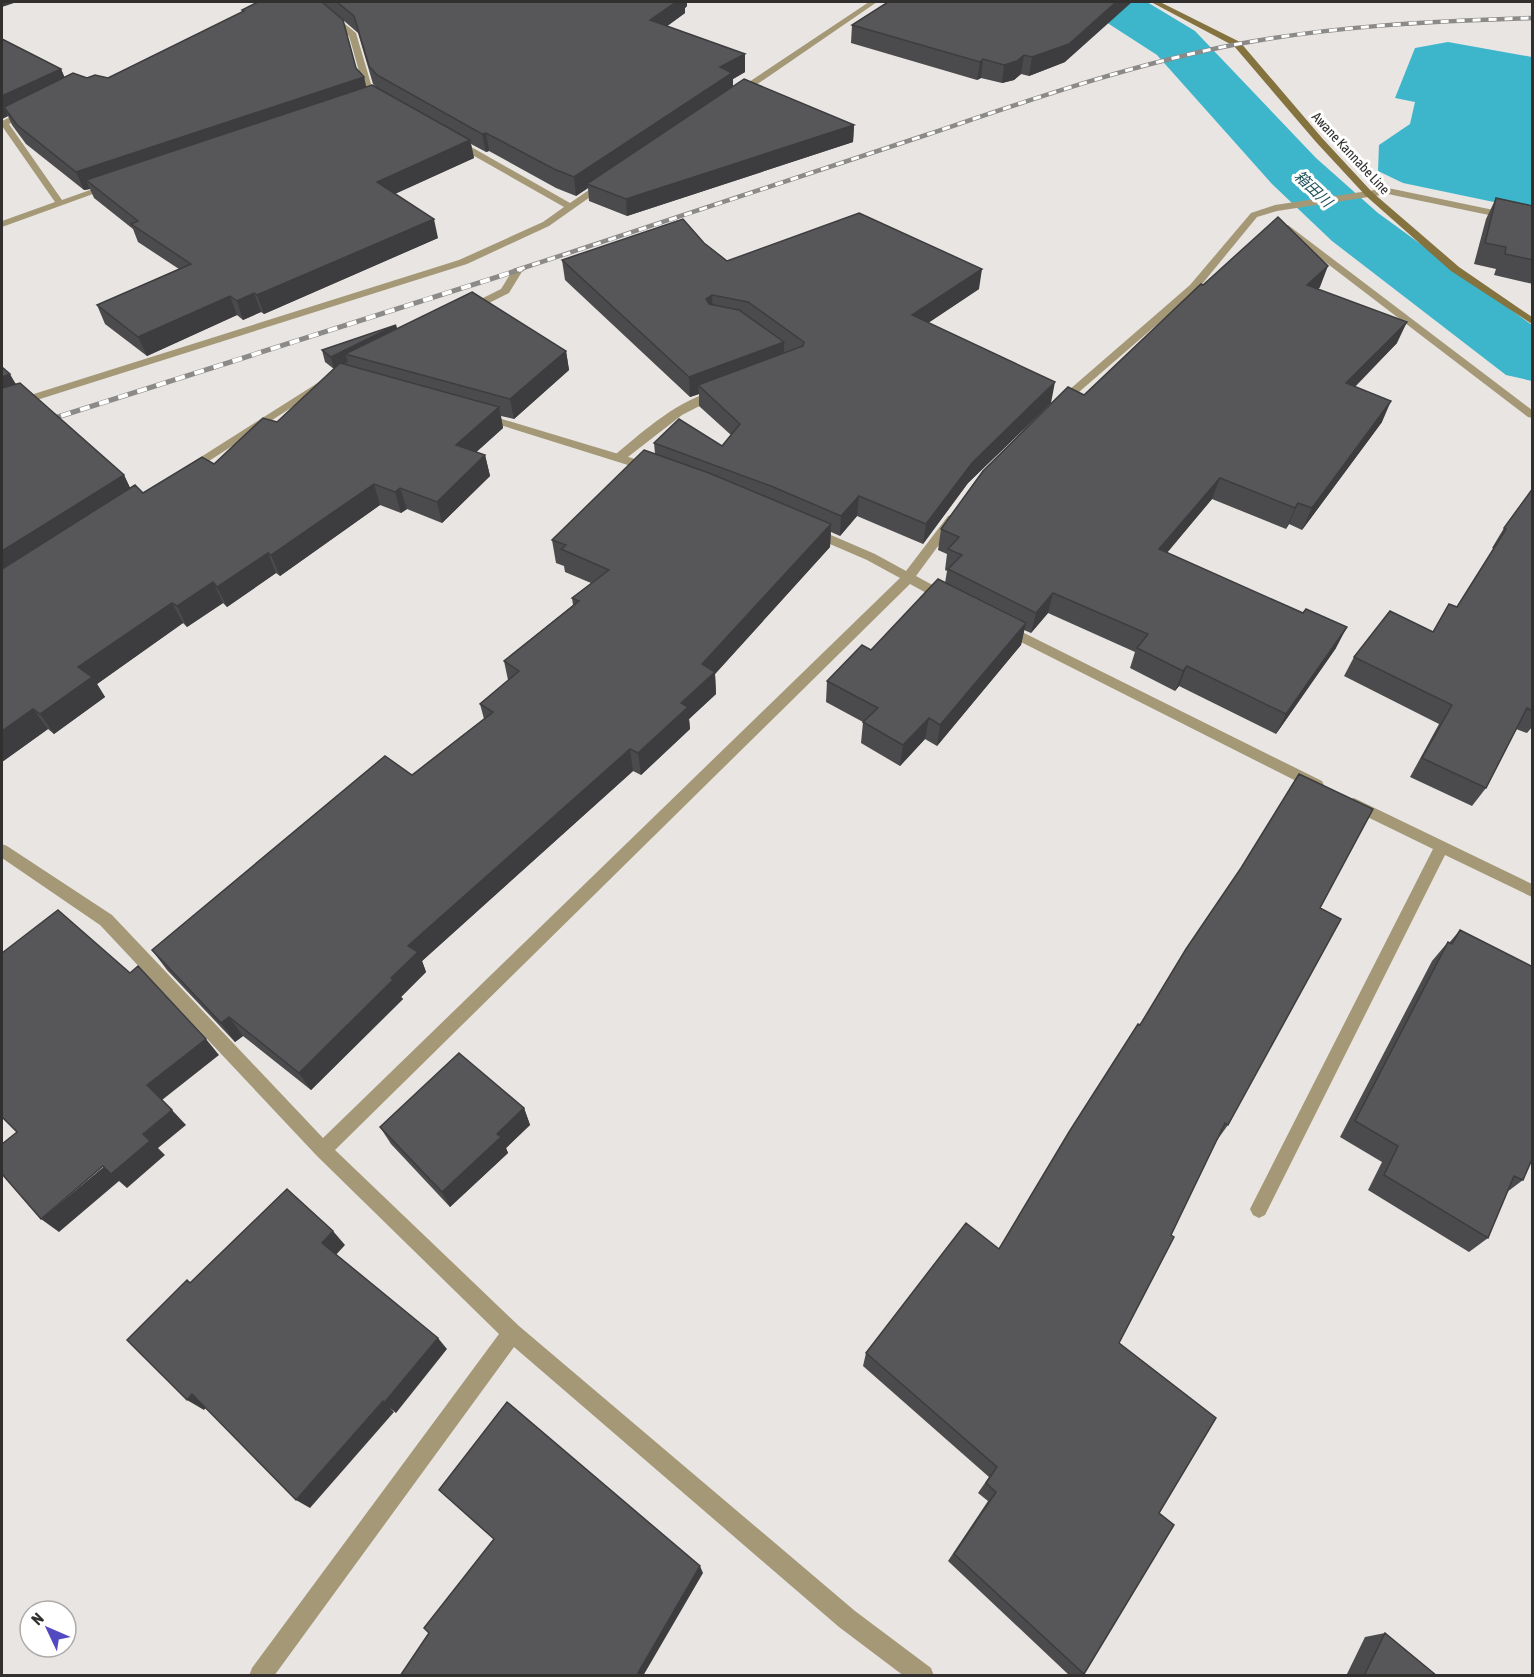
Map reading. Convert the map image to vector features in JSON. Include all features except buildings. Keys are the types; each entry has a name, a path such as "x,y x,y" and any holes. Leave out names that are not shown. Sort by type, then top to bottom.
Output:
{"main road":[{"name":"Awane Kannabe Line","path":"1155,2 1237,44 1364,194 1455,269 1533,321"}],"street":[{"path":"314,2 353,35 367,86 377,97 387,103"},
{"path":"727,101 873,2"},
{"path":"366,101 377,97"},
{"path":"34,109 4,123 60,203"},
{"path":"448,138 570,207"},
{"path":"2,408 463,262 546,224 609,181"},
{"path":"2,224 116,184"},
{"path":"1047,416 1194,286 1254,215 1275,208 1389,191 1533,222"},
{"path":"1254,215 1279,223 1533,415"},
{"path":"452,317 505,291 518,270"},
{"path":"173,478 335,375"},
{"path":"620,457 657,425 693,402 724,390"},
{"path":"473,414 661,471"},
{"path":"323,1150 907,579 961,506"},
{"path":"797,525 871,557 907,579 961,606"},
{"path":"993,622 1324,789"},
{"path":"1345,800 1533,891"},
{"path":"1259,1209 1441,848"},
{"path":"2,850 106,920 323,1150 512,1333 847,1619 923,1676"},
{"path":"260,1676 512,1333"}],"water":[{"path":"1448,42 1532,57 1532,210 1403,183 1378,171 1379,145 1410,124 1415,102 1395,98 1415,48"}],"waterway":[{"name":"箱田川","path":"1111,2 1176,43 1294,171 1355,227 1532,359"}],"railway":[{"path":"517,270 1043,96 1120,72 1198,52 1274,38 1348,29 1532,18"},
{"path":"42,422 522,269"}]}
